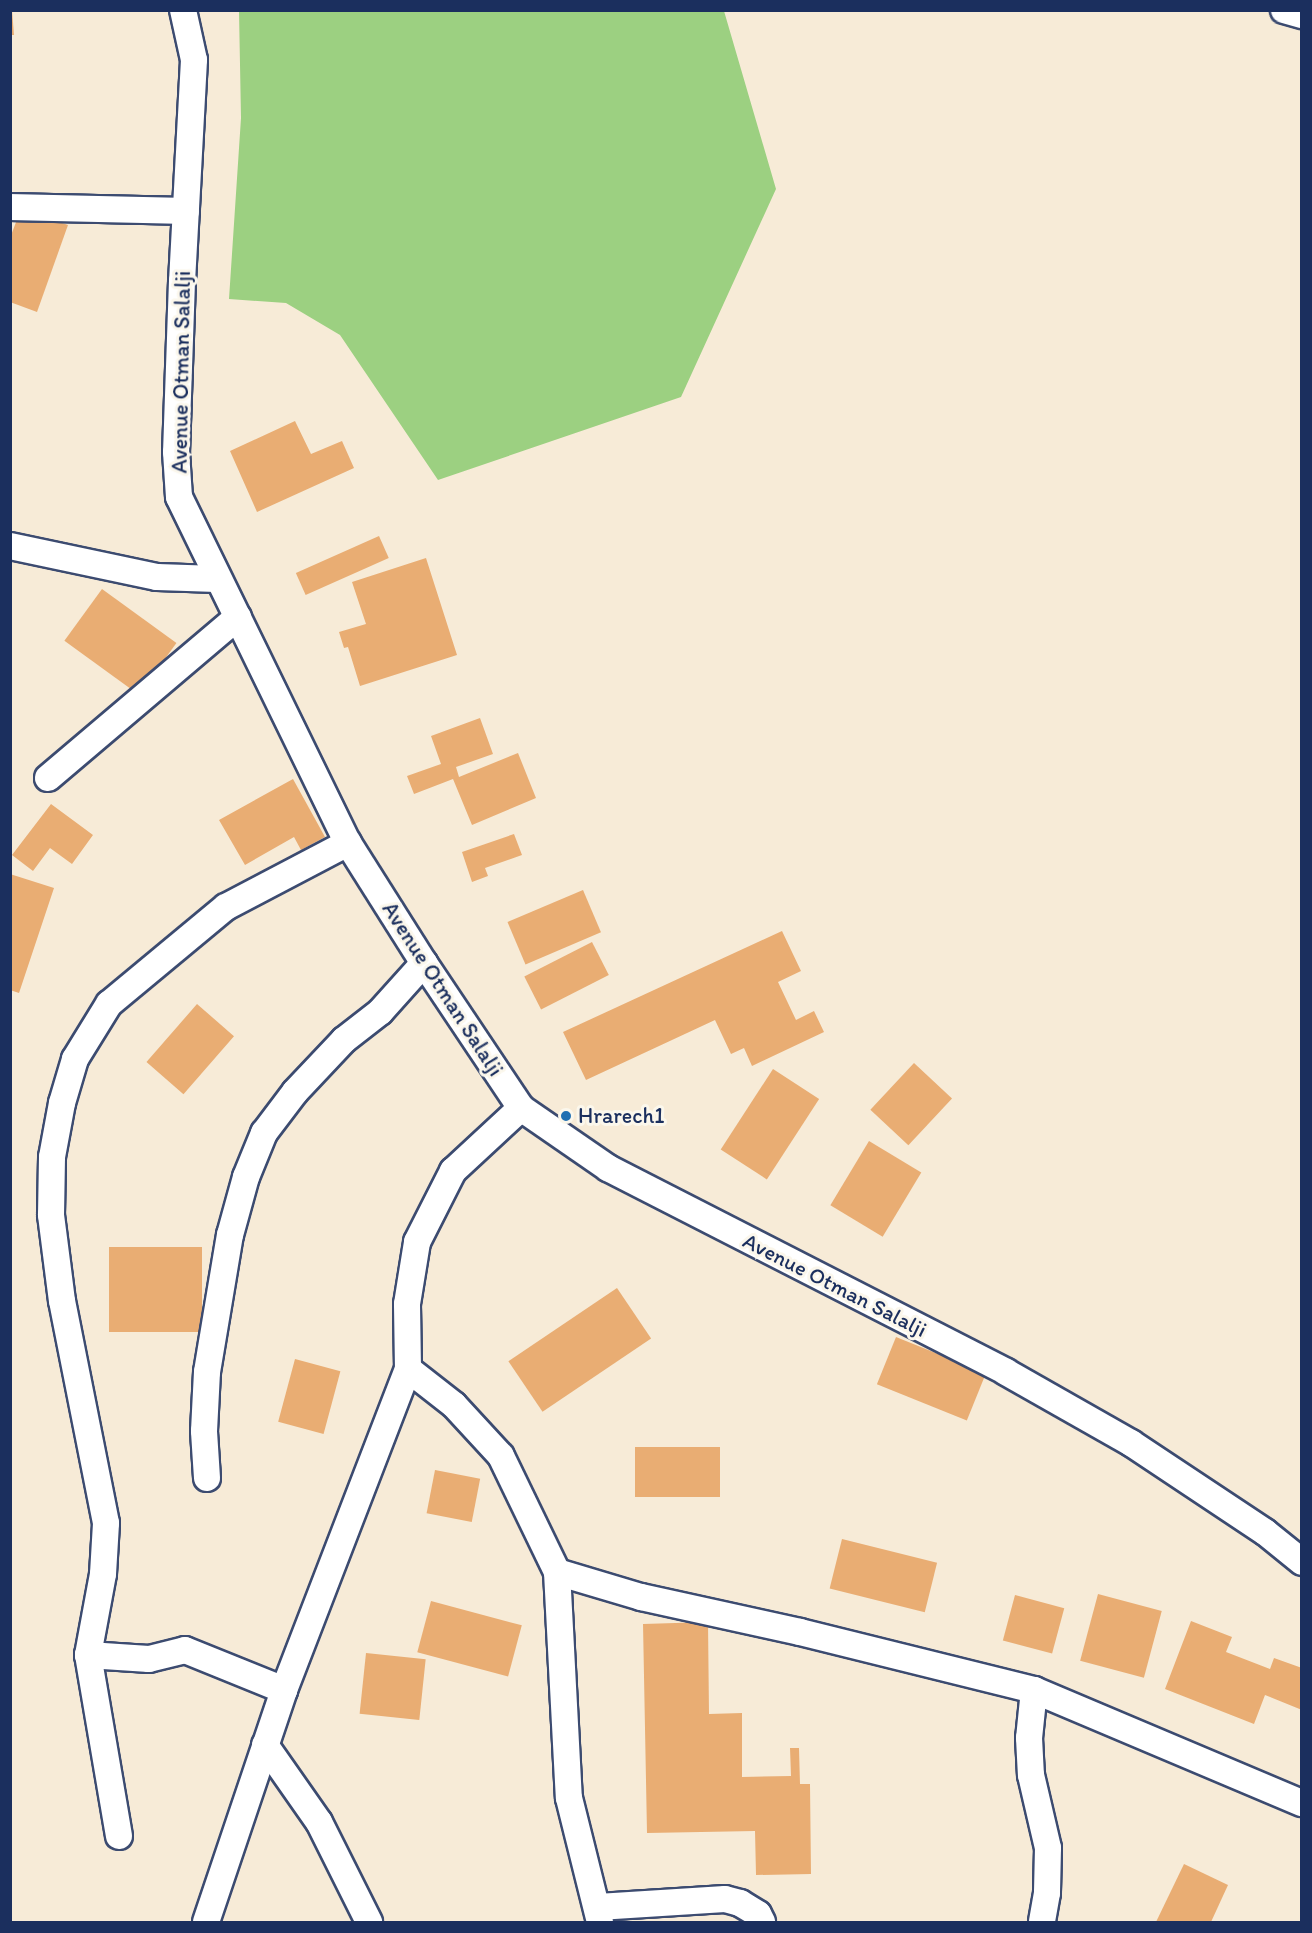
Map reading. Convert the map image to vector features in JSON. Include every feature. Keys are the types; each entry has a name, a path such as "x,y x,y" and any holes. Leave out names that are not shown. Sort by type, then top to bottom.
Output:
{"street":[{"name":"Avenue Otman Salalji","path":"183,10 194,60 176,452 179,498 348,843 424,963 521,1108 608,1168 1006,1372 1131,1443 1265,1532 1302,1562"},
{"path":"1284,10 1302,15"},
{"path":"10,207 186,211"},
{"path":"10,546 157,577 217,579"},
{"path":"48,778 238,617"},
{"path":"119,1836 88,1654 103,1574 106,1523 62,1300 51,1215 52,1157 62,1102 75,1059 109,1004 226,907 348,843"},
{"path":"207,1478 204,1431 207,1372 230,1235 246,1177 264,1133 295,1092 344,1040 380,1012 424,963"},
{"path":"206,1923 284,1690 408,1369 407,1304 417,1242 453,1171 521,1108"},
{"path":"408,1369 454,1405 501,1456 557,1572 569,1798 599,1915 725,1899 758,1914 762,1923"},
{"path":"557,1572 641,1597 800,1632 1034,1690 1302,1803"},
{"path":"88,1654 149,1659 185,1650 284,1690"},
{"path":"1034,1690 1029,1737 1031,1775 1048,1848 1047,1893 1042,1923"},
{"path":"265,1745 319,1822 369,1923"}],"green space":[{"path":"239,11 724,11 776,189 681,397 438,480 340,335 286,303 229,299 241,118"}],"building":[{"path":"10,10 12,10 14,35 10,35"},
{"path":"21,209 68,225 37,312 10,302 10,238"},
{"path":"295,421 311,454 342,441 354,468 257,512 230,451"},
{"path":"379,536 389,558 306,595 296,573"},
{"path":"426,558 457,655 360,686 348,647 344,648 339,632 366,624 352,582"},
{"path":"102,589 176,643 139,695 64,641"},
{"path":"480,718 493,754 456,767 459,777 518,753 536,798 472,825 453,779 414,794 407,776 441,764 431,736"},
{"path":"293,779 325,837 301,850 294,837 245,865 219,820"},
{"path":"51,804 93,835 72,864 50,848 33,871 12,855"},
{"path":"514,834 522,855 485,868 488,876 472,882 462,852"},
{"path":"10,874 54,888 19,993 10,990"},
{"path":"583,890 601,932 525,964 508,922"},
{"path":"782,931 801,971 778,982 796,1020 814,1011 824,1032 752,1066 744,1048 731,1054 715,1020 586,1080 563,1032"},
{"path":"592,942 609,975 541,1009 524,977"},
{"path":"197,1004 234,1036 183,1094 146,1062"},
{"path":"914,1063 952,1098 908,1145 870,1110"},
{"path":"773,1069 819,1099 767,1179 721,1150"},
{"path":"869,1141 921,1172 883,1237 830,1205"},
{"path":"109,1247 202,1247 202,1332 109,1332"},
{"path":"617,1288 651,1339 543,1412 508,1361"},
{"path":"896,1337 986,1373 967,1421 877,1384"},
{"path":"295,1359 340,1371 324,1434 278,1422"},
{"path":"635,1447 720,1447 720,1497 635,1497"},
{"path":"435,1470 480,1479 472,1522 427,1513"},
{"path":"842,1539 937,1563 925,1612 830,1588"},
{"path":"1098,1594 1162,1611 1144,1678 1080,1661"},
{"path":"1015,1595 1064,1608 1052,1654 1003,1640"},
{"path":"431,1601 522,1625 508,1677 417,1652"},
{"path":"1191,1621 1232,1637 1226,1652 1270,1669 1274,1658 1302,1668 1302,1710 1265,1695 1254,1724 1165,1689"},
{"path":"708,1622 709,1714 742,1713 742,1777 791,1776 790,1748 799,1748 800,1784 810,1784 811,1874 756,1875 755,1831 647,1833 643,1624"},
{"path":"366,1653 426,1659 419,1720 360,1714"},
{"path":"1184,1864 1228,1885 1211,1922 1156,1922"}],"place":[{"name":"Hrarech1","path":"566,1116"}]}
